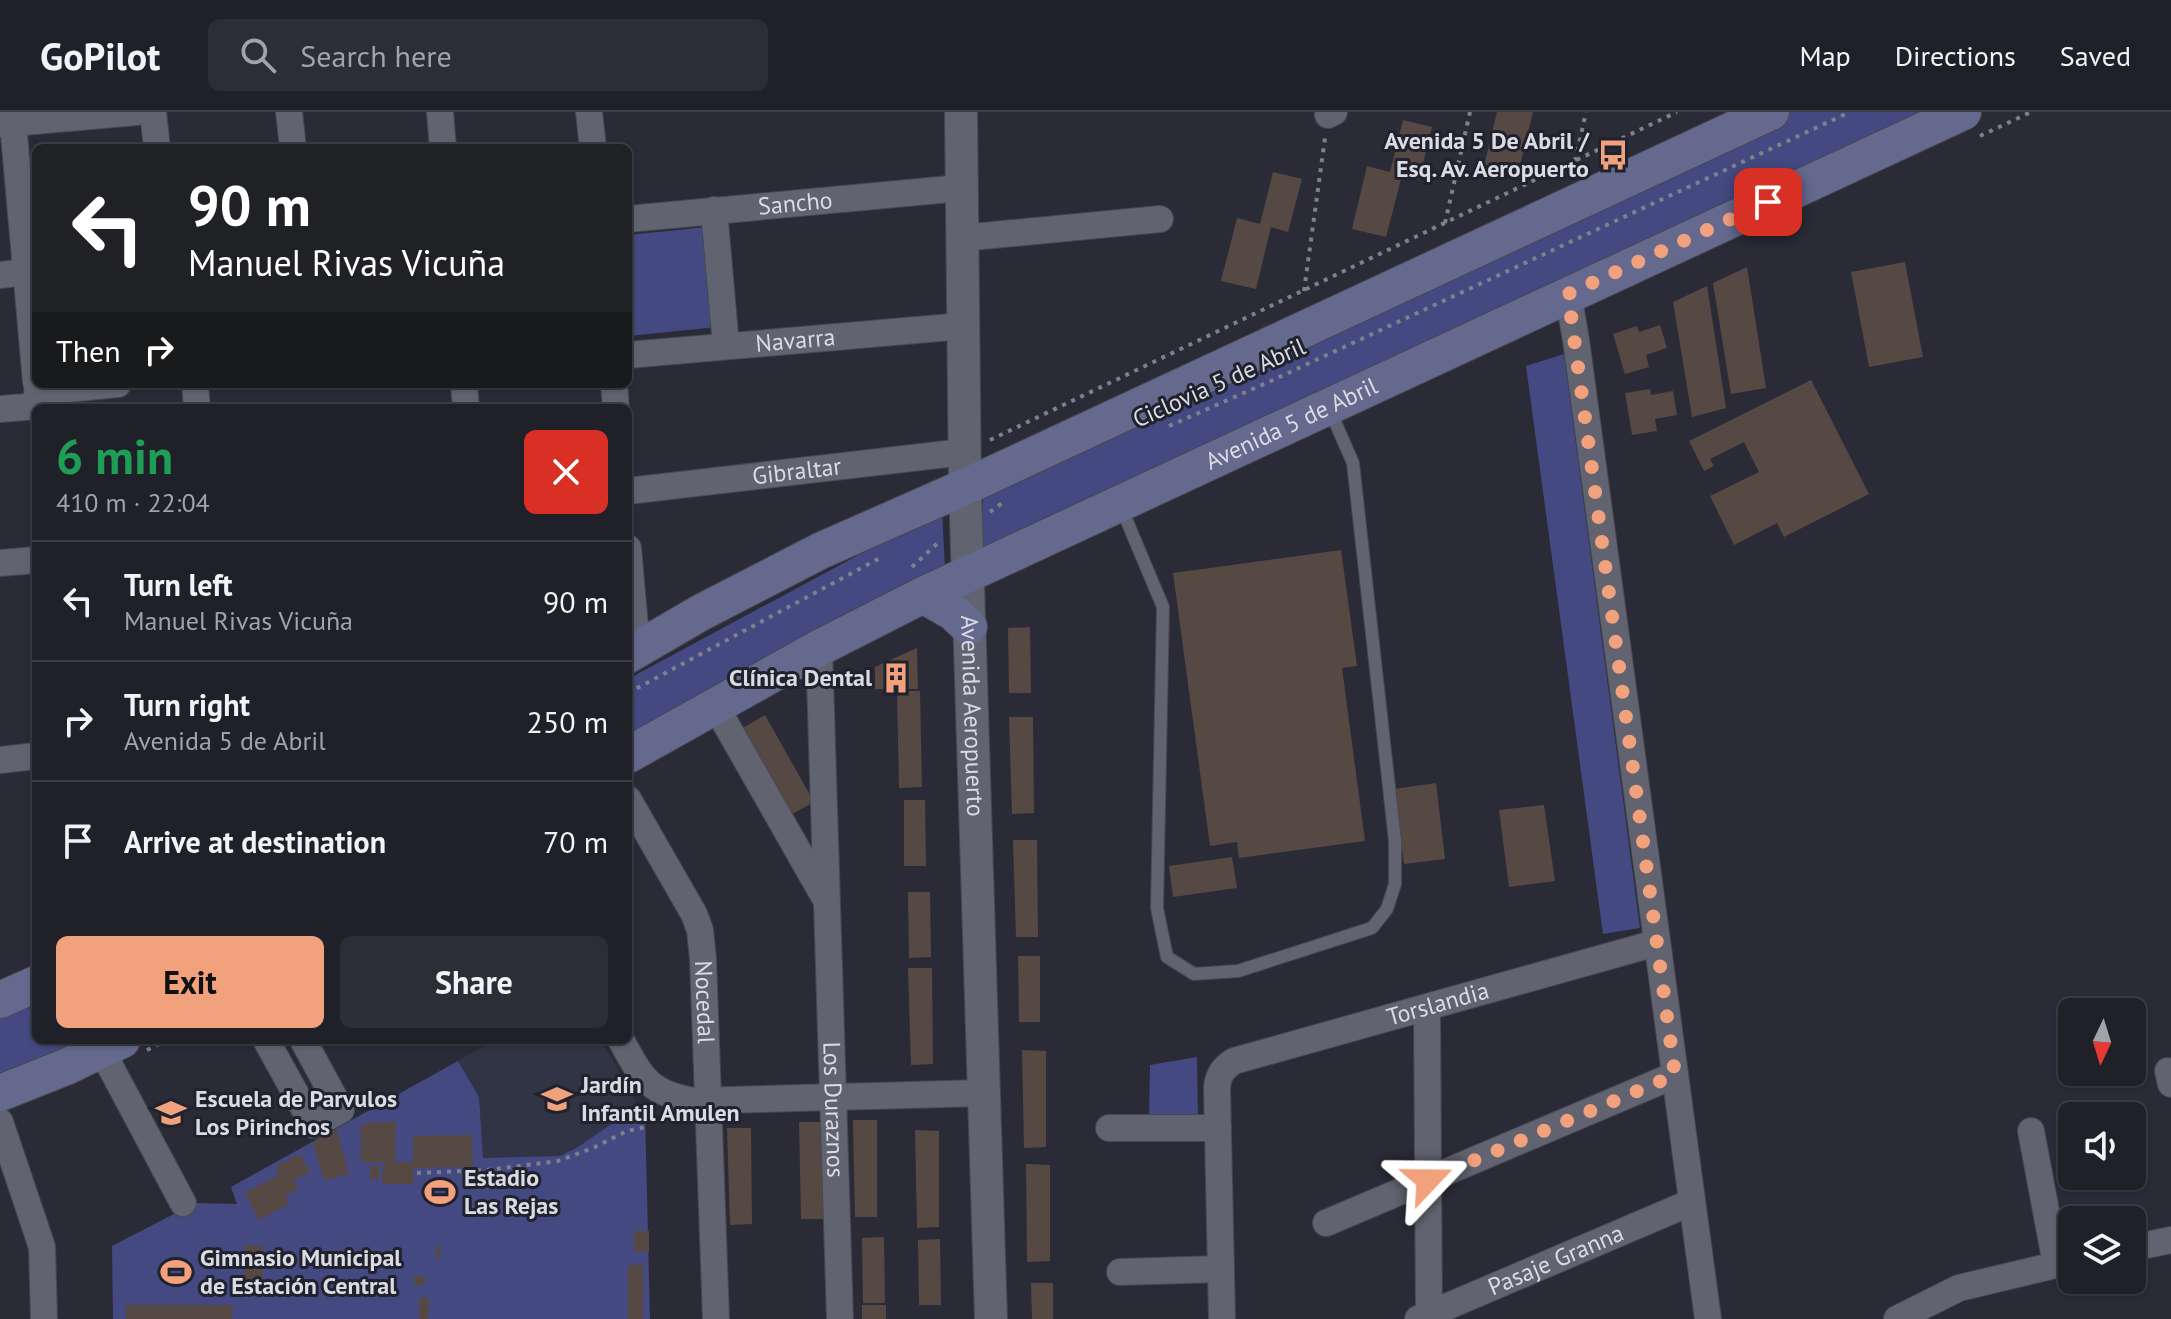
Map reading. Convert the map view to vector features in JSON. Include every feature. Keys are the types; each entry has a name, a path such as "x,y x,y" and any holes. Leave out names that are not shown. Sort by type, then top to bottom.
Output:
{"main road":[{"path":"632,652 820,551 965,487 1771,112"},
{"name":"Avenida 5 de Abril","path":"632,753 819,648 917,582 967,574 1963,112"},
{"path":"917,582 969,627"},
{"path":"0,1000 32,986"},
{"path":"0,1093 112,1045"}],"street":[{"path":"32,369 13,274 6,124 137,112"},
{"path":"153,112 157,144"},
{"path":"289,112 293,144"},
{"path":"440,112 443,144"},
{"path":"589,112 593,144"},
{"name":"Avenida Aeropuerto","path":"961,112 963,326 977,446 965,487 991,1319"},
{"name":"Sancho","path":"632,219 961,188"},
{"path":"714,210 726,346"},
{"path":"962,238 1160,219"},
{"path":"1568,294 1708,1319"},
{"name":"Navarra","path":"632,355 963,326"},
{"path":"0,409 37,394 86,388"},
{"name":"Gibraltar","path":"632,490 977,446"},
{"path":"0,563 32,560"},
{"name":"Los Duraznos","path":"819,648 840,1319"},
{"name":"Los Duraznos","path":"715,705 827,901"},
{"path":"0,760 32,756"},
{"name":"Nocedal","path":"632,806 694,914 700,930 716,1319"},
{"name":"Torslandia","path":"1218,1128 1218,1079 1234,1061 1656,943"},
{"path":"1426,1318 1427,1007"},
{"path":"268,1044 313,1125 341,1110 305,1044"},
{"path":"623,1044 639,1072 656,1089 680,1098 707,1101 983,1093"},
{"path":"112,1045 183,1203"},
{"path":"1326,1223 1675,1075"},
{"path":"0,1122 42,1247 44,1319"},
{"path":"1109,1128 1218,1128 1222,1319"},
{"path":"2031,1131 2058,1238"},
{"name":"Pasaje Granna","path":"1426,1318 1692,1202"},
{"path":"2146,1245 2171,1240"},
{"path":"1897,1319 1959,1288 2058,1263"},
{"path":"1120,1272 1221,1269"}],"lane":[{"path":"1120,504 1163,607 1157,908 1167,957 1194,974 1238,971 1372,928 1387,909 1395,884 1395,841 1353,463 1328,407"}],"path":[{"path":"1445,223 1470,112"},
{"path":"1575,161 1586,112"},
{"path":"977,446 1677,112"},
{"name":"Ciclovia 5 de Abril","path":"1165,428 1850,112"},
{"path":"1304,291 1331,113"},
{"path":"917,582 938,542 1011,497"},
{"path":"417,1173 487,1170 558,1161 627,1131 645,1127"}],"shaded area":[{"path":"1777,112 1935,112 980,557 983,498"},
{"path":"707,227 717,327 632,336 632,235"},
{"path":"1564,354 1640,928 1603,934 1526,366"},
{"path":"942,510 945,568 632,739 632,677"},
{"path":"32,1000 32,1044 73,1044 44,1060 0,1075 0,1015"},
{"name":"Jardín Infantil Amulen","path":"487,1044 603,1044 636,1101 633,1109 560,1156 482,1158 479,1097 458,1061"},
{"path":"1197,1057 1198,1118 1149,1119 1150,1065"},
{"name":"Estadio Las Rejas","path":"458,1061 479,1097 483,1158 560,1156 633,1109 645,1111 650,1319 113,1319 112,1246 195,1203 237,1204 231,1187"}],"building":[{"path":"1497,112 1533,112 1518,174 1484,166"},
{"path":"1403,120 1432,127 1419,180 1402,175 1386,237 1352,229 1367,166 1390,172"},
{"path":"1273,172 1302,179 1288,232 1271,227 1256,289 1221,281 1237,218 1260,224"},
{"path":"1905,262 1923,357 1869,367 1851,272"},
{"path":"1747,267 1766,388 1731,394 1713,283"},
{"path":"1707,286 1726,408 1692,417 1673,302"},
{"path":"1660,325 1667,348 1646,355 1649,367 1625,374 1613,334 1637,326 1639,332"},
{"path":"1811,380 1869,494 1784,537 1777,523 1734,545 1710,496 1759,472 1744,442 1710,459 1714,466 1704,471 1689,441"},
{"path":"1650,389 1651,395 1673,391 1677,415 1655,419 1657,431 1632,435 1625,393"},
{"path":"1341,550 1357,666 1342,668 1365,841 1239,858 1237,842 1210,846 1173,573"},
{"path":"1030,627 1031,693 1009,693 1008,628"},
{"name":"Clínica Dental","path":"917,648 918,689 875,689 875,667"},
{"path":"897,691 920,691 922,787 899,788"},
{"path":"765,715 814,802 792,814 743,728"},
{"path":"1009,717 1033,717 1034,813 1012,814"},
{"path":"1436,783 1445,859 1404,864 1394,789"},
{"path":"904,800 925,800 926,866 904,866"},
{"path":"1544,805 1555,881 1509,887 1499,810"},
{"path":"1013,840 1037,840 1038,937 1016,937"},
{"path":"1232,857 1237,888 1173,897 1169,866"},
{"path":"908,892 930,892 931,957 909,958"},
{"path":"1018,956 1040,956 1040,1022 1019,1022"},
{"path":"908,968 932,968 933,1064 911,1065"},
{"path":"1022,1050 1046,1051 1046,1147 1024,1148"},
{"path":"853,1120 877,1120 877,1217 855,1217"},
{"path":"396,1122 395,1162 413,1162 413,1136 472,1135 473,1167 413,1168 414,1184 382,1184 383,1162 361,1162 361,1125"},
{"path":"799,1122 823,1122 824,1219 801,1219"},
{"path":"727,1128 751,1128 752,1224 730,1225"},
{"path":"337,1129 349,1174 324,1180 313,1142"},
{"path":"915,1130 939,1131 939,1227 917,1228"},
{"path":"300,1154 310,1172 294,1180 298,1189 285,1196 289,1204 259,1220 245,1193 279,1175 275,1167"},
{"path":"1026,1164 1050,1165 1050,1261 1027,1262"},
{"path":"370,1165 379,1165 379,1180 370,1179"},
{"path":"634,1231 649,1231 649,1252 634,1252"},
{"path":"884,1237 885,1303 863,1303 862,1238"},
{"path":"940,1239 941,1305 919,1305 918,1240"},
{"path":"245,1245 263,1246 263,1286 244,1285"},
{"path":"436,1245 440,1245 440,1260 436,1260"},
{"path":"628,1265 643,1265 643,1319 628,1319"},
{"path":"414,1276 425,1276 425,1285 414,1285"},
{"path":"1031,1283 1053,1283 1053,1319 1032,1319"},
{"path":"419,1298 429,1298 428,1319 419,1319"},
{"name":"Gimnasio Municipal de Estación Central","path":"126,1305 232,1305 232,1319 126,1319"},
{"path":"862,1305 886,1305 886,1319 862,1319"}],"place":[{"name":"Avenida 5 De Abril / Esq. Av. Aeropuerto","path":"1613,155"},
{"name":"Clínica Dental","path":"896,678"},
{"name":"Jardín Infantil Amulen","path":"557,1099"},
{"name":"Escuela de Parvulos Los Pirinchos","path":"171,1113"},
{"name":"Estadio Las Rejas","path":"440,1192"},
{"name":"Gimnasio Municipal de Estación Central","path":"176,1272"}],"route":[{"path":"1428,1180 1675,1075 1568,294 1768,202"}]}
